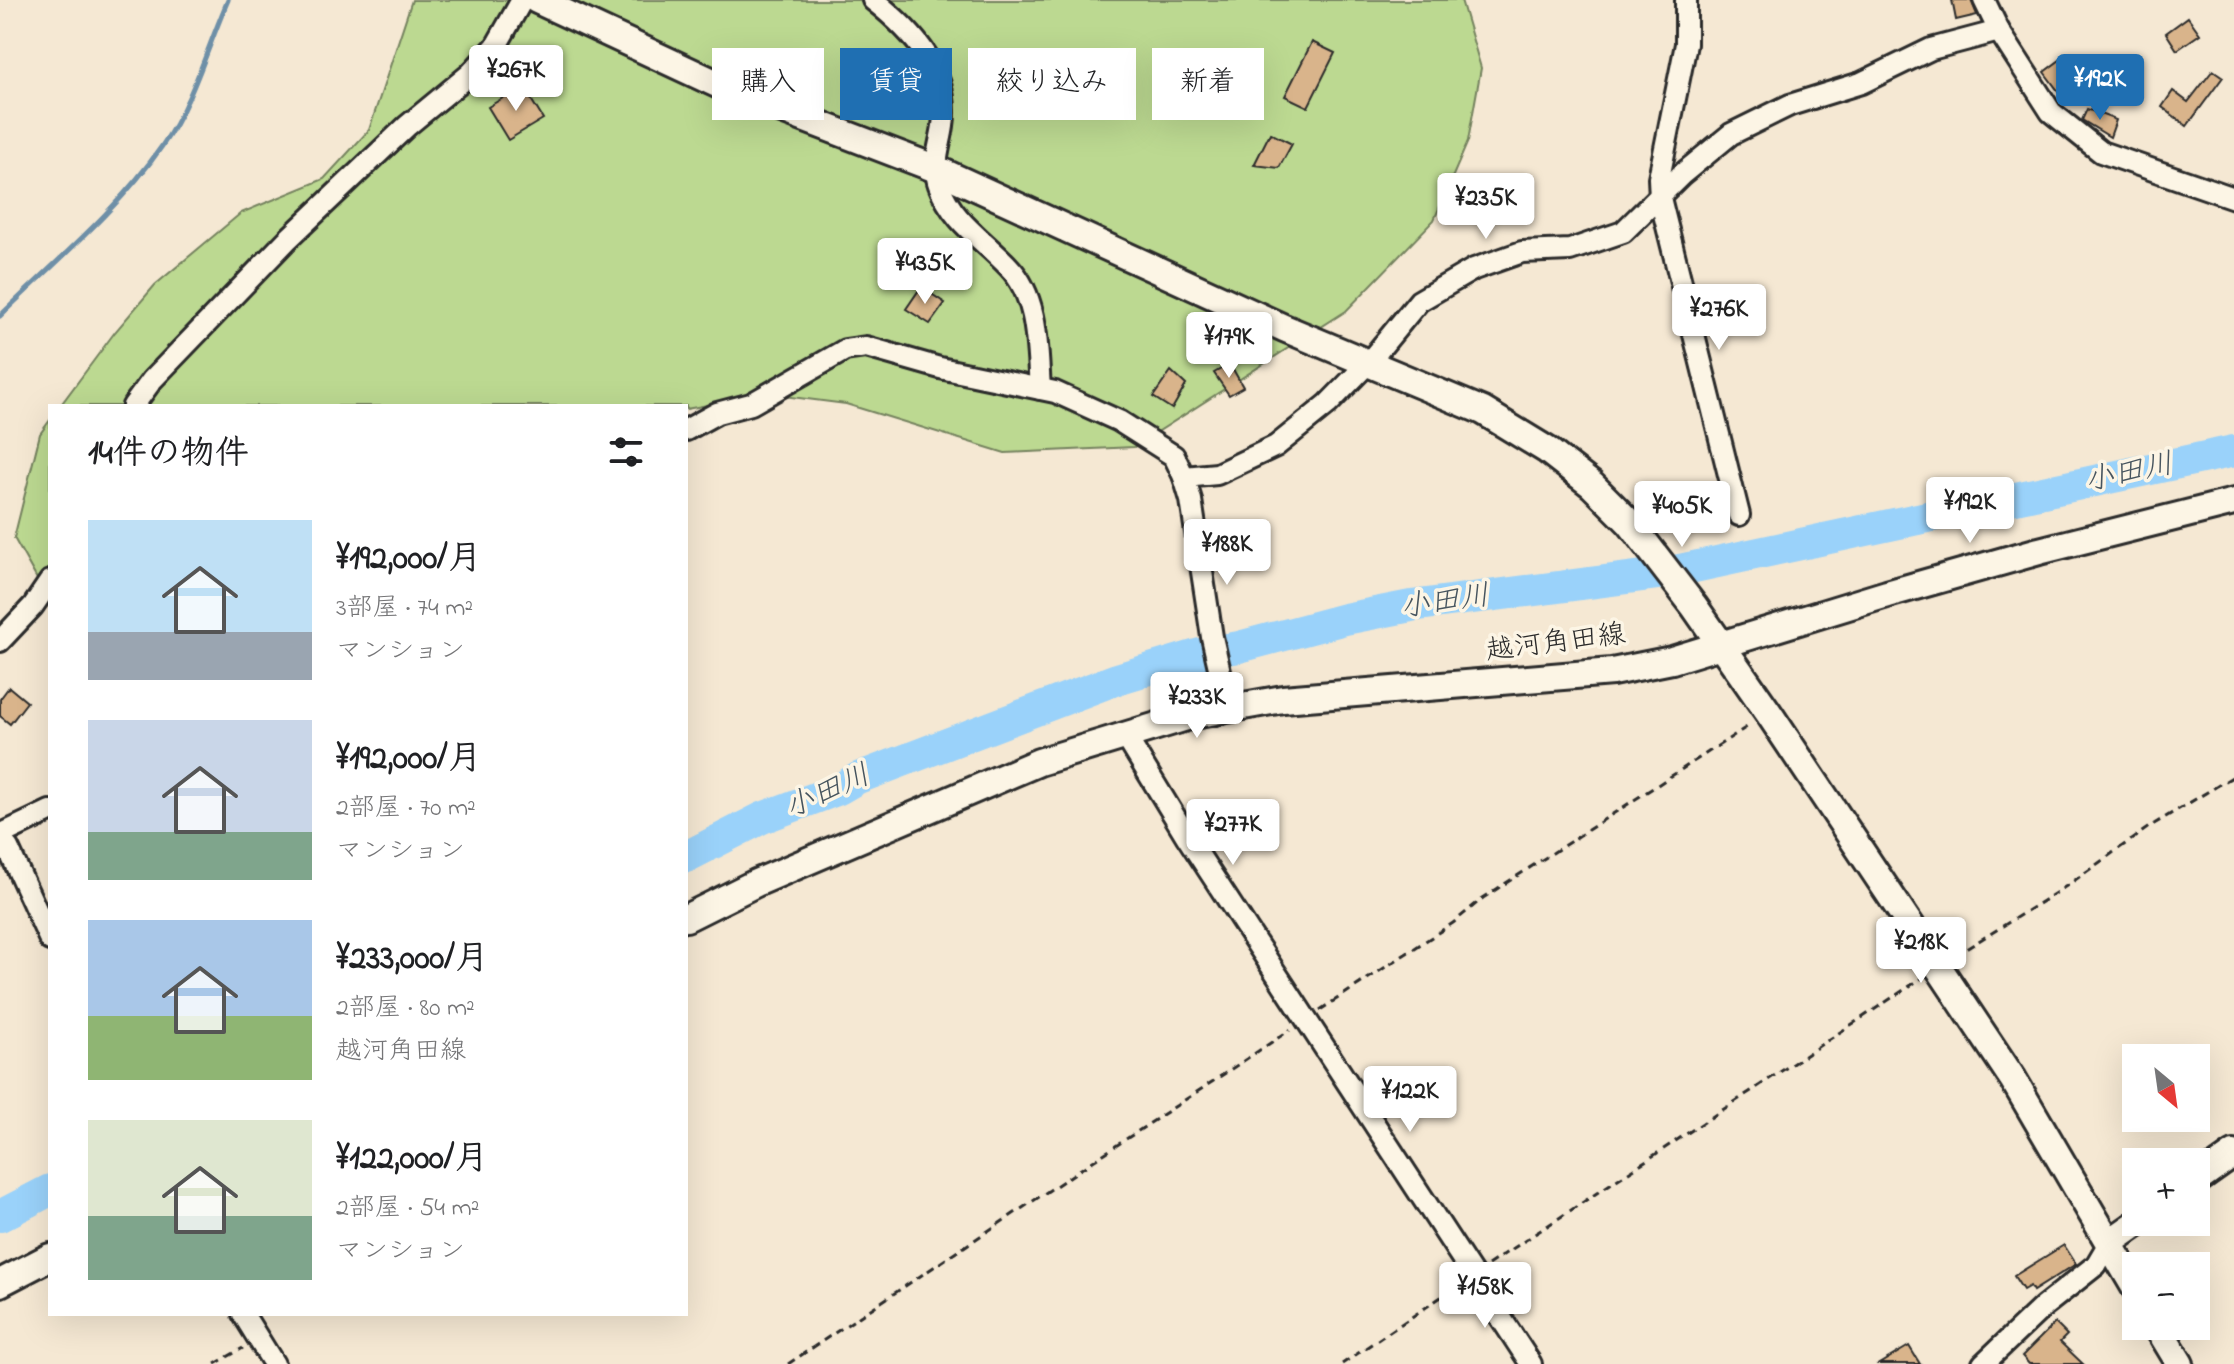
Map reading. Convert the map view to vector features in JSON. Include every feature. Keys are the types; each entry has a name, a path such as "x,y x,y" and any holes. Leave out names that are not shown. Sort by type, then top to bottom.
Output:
{"street":[{"path":"134,404 152,380 287,240 407,126 470,74 496,46 522,0"},
{"path":"537,0 730,90 934,168 1284,328 1483,411 1592,485 1630,523 1694,606 1768,712 2013,1079 2122,1265"},
{"path":"873,0 902,23 928,55 940,81 944,119 934,168 950,209 967,230 1011,269 1025,294 1035,325 1040,389"},
{"path":"1686,0 1686,44 1659,178 1660,198 1739,515"},
{"path":"1984,0 1999,31 2051,112 2101,152 2234,198"},
{"path":"1184,477 1217,474 1276,446 1328,404 1369,362 1419,301 1474,269 1522,252 1570,250 1623,232 1681,175 1731,134 1790,105 1861,83 1931,49 1999,31"},
{"path":"688,429 717,413 751,404 845,350 866,347 940,368 1055,392 1119,421 1174,456 1184,477 1228,707"},
{"name":"越河角田線","path":"688,917 756,883 1039,762 1228,707 1283,699 1612,672 1672,660 2039,551 2234,502"},
{"path":"0,641 33,606 48,584"},
{"path":"1125,735 1187,837 1475,1273 1531,1364"},
{"path":"48,812 0,837 48,936"},
{"path":"2210,1171 2234,1154"},
{"path":"1983,1364 2044,1306 2096,1265 2109,1243 2122,1234"},
{"path":"0,1283 48,1258"},
{"path":"244,1316 274,1364"},
{"path":"2165,1340 2180,1364"}],"path":[{"path":"788,1364 1453,923 1483,898 1768,712"},
{"path":"1342,1364 1475,1273 2068,885 2149,827 2234,776"},
{"path":"215,1364 259,1338"}],"green space":[{"path":"412,0 1461,0 1481,68 1468,141 1434,220 1346,311 1134,447 1005,453 846,404 768,394 688,409 688,404 61,404 115,332 155,285 241,213 324,179 369,130"},
{"path":"48,423 48,593 14,538 40,434"}],"building":[{"path":"1952,0 1971,0 1977,15 1956,20"},
{"path":"2188,17 2200,34 2177,50 2166,33"},
{"path":"1312,42 1335,53 1308,107 1285,96"},
{"path":"2068,54 2083,75 2059,92 2044,72"},
{"path":"2213,70 2223,77 2187,126 2162,107 2173,91 2188,102"},
{"path":"2121,74 2135,85 2123,101 2109,90"},
{"path":"523,86 543,119 508,140 488,107"},
{"path":"2087,109 2116,120 2110,137 2082,120"},
{"path":"1270,133 1292,144 1279,168 1254,165"},
{"path":"921,287 945,303 930,324 906,309"},
{"path":"1230,364 1243,387 1229,395 1214,373"},
{"path":"1171,371 1186,385 1172,409 1153,397"},
{"path":"9,687 27,702 10,724 0,716 0,699"},
{"path":"2064,1245 2076,1264 2033,1291 2030,1286 2023,1290 2014,1276"},
{"path":"2055,1323 2067,1335 2060,1342 2083,1364 2029,1364 2022,1356"},
{"path":"1909,1346 1920,1364 1879,1364"}],"waterway":[{"path":"0,316 106,214 162,146 191,94 228,0"},
{"name":"小田川","path":"688,856 762,818 839,789 858,778 1117,679 1200,654 1411,606 1666,573 2234,451"},
{"name":"小田川","path":"0,1216 48,1191"}]}
